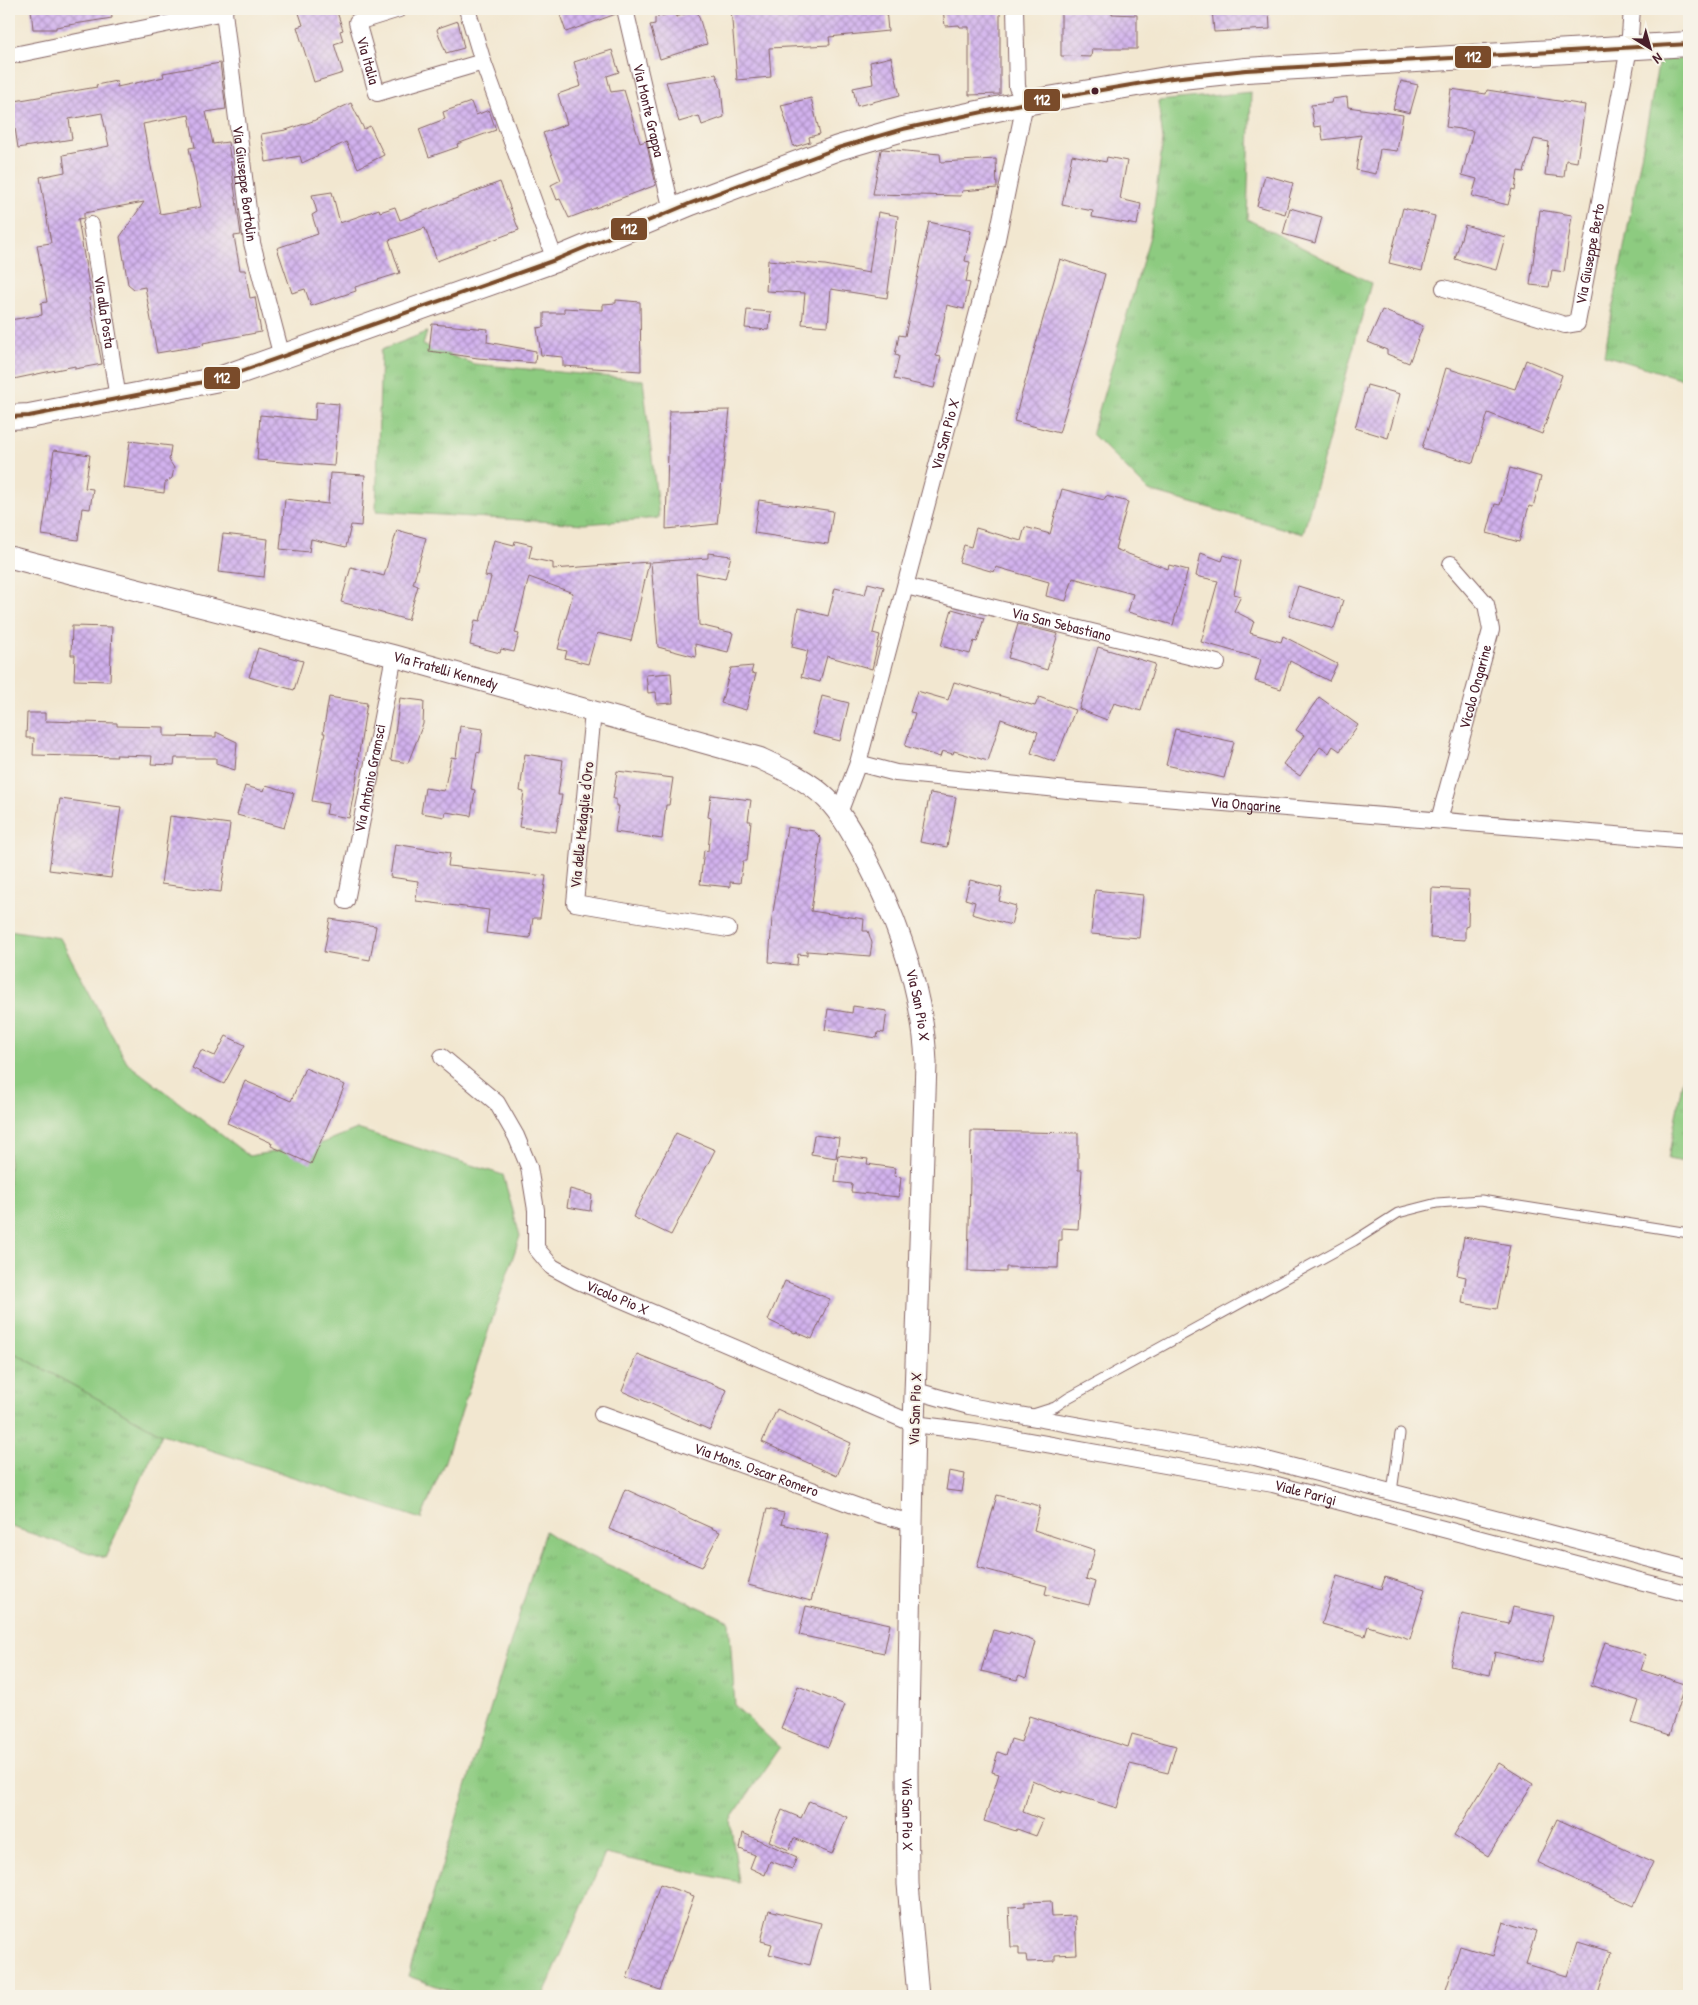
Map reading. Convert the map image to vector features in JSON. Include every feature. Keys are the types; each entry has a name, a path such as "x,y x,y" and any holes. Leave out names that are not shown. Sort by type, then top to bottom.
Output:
{"main road":[{"path":"9,418 29,416 219,379 554,260 672,211 838,148 903,129 1025,103 1172,78 1246,70 1689,44"}],"street":[{"name":"Via Italia","path":"399,9 357,22 377,93 483,62"},
{"path":"467,9 483,62 554,260"},
{"name":"Via Monte Grappa","path":"625,9 672,211"},
{"path":"1016,9 1017,87 1025,103"},
{"path":"1628,48 1632,9"},
{"path":"9,56 225,10"},
{"name":"Via Giuseppe Bortolin","path":"225,10 252,243 282,357"},
{"name":"Via Giuseppe Berto","path":"1444,288 1565,325 1577,323 1628,48"},
{"name":"Via San Pio X","path":"858,763 996,244 1025,103"},
{"name":"Via alla Posta","path":"91,225 118,398"},
{"name":"Via Fratelli Kennedy","path":"9,556 394,656 759,758 810,784 828,800 853,836"},
{"name":"Vicolo Ongarine","path":"1439,820 1491,630 1486,604 1451,564"},
{"name":"Via San Sebastiano","path":"906,586 1216,663"},
{"name":"Via Antonio Gramsci","path":"346,901 394,656"},
{"name":"Via delle Medaglie d'Oro","path":"593,712 574,903 728,929"},
{"path":"838,813 858,763"},
{"name":"Via Ongarine","path":"858,763 896,773 1058,789 1689,841"},
{"name":"Via San Pio X","path":"853,836 884,896 907,953 925,1032 926,1063 914,1424 906,1824 908,1884 918,1996"},
{"name":"Vicolo Pio X","path":"442,1057 497,1103 516,1136 529,1167 536,1210 536,1248 552,1267 578,1281 914,1424"},
{"name":"Viale Parigi","path":"916,1391 969,1406 1255,1457 1689,1569"},
{"name":"Via Mons. Oscar Romero","path":"602,1414 878,1514 912,1522"},
{"name":"Viale Parigi","path":"914,1424 987,1434 1273,1484 1689,1594"}],"lane":[{"path":"1029,1416 1055,1407 1068,1398 1354,1241 1398,1213 1437,1202 1481,1200 1689,1234"},
{"path":"1392,1492 1400,1434"}],"green space":[{"path":"1689,58 1689,381 1604,355 1659,60"},
{"path":"1251,92 1247,219 1371,283 1303,534 1149,491 1092,434 1150,236 1163,140 1158,101"},
{"path":"427,332 423,345 474,364 643,380 659,518 585,524 376,511 381,350"},
{"path":"9,930 60,938 127,1063 249,1156 320,1144 357,1129 503,1175 520,1236 445,1461 421,1519 162,1434 9,1350"},
{"path":"1689,1045 1689,1163 1668,1159"},
{"path":"9,1350 162,1434 105,1558 9,1526"},
{"path":"545,1531 566,1545 729,1621 735,1706 780,1748 730,1820 739,1882 605,1854 543,1996 465,1996 408,1976"}],"building":[{"path":"31,9 111,9 112,18 56,27 56,29 33,29"},
{"path":"310,9 336,9 343,30 340,31 343,41 334,44 343,73 314,82 297,27 303,25 299,13"},
{"path":"558,9 615,9 616,14 566,32"},
{"path":"731,9 886,9 888,31 829,37 830,45 769,48 771,77 737,80"},
{"path":"943,9 1000,9 1000,94 969,95 969,27 960,27 959,25 945,26"},
{"path":"1061,9 1112,9 1112,14 1137,15 1137,49 1092,49 1091,57 1061,56"},
{"path":"1212,9 1269,9 1270,29 1214,32"},
{"path":"697,10 707,44 660,59 650,25 655,24 655,18 674,12 676,17"},
{"path":"458,21 464,48 446,53 437,30"},
{"path":"612,50 619,72 607,76 611,92 624,90 640,143 646,141 656,185 569,218 560,199 557,200 551,185 561,180 543,133 567,124 558,94 581,86 574,62"},
{"path":"891,57 900,95 857,106 853,88 873,84 870,62"},
{"path":"220,63 226,109 206,112 213,144 228,142 241,235 234,236 240,270 245,270 250,298 255,297 261,332 157,353 145,287 134,289 128,284 120,237 144,202 84,213 84,218 78,219 91,298 89,298 102,364 75,369 75,366 9,380 9,320 42,315 41,303 47,302 37,245 51,243 40,177 65,172 63,155 109,146 102,113 69,119 72,139 18,148 15,128 9,128 9,102 97,87 96,85 116,81 117,87 164,77 163,73","holes":["189,115 195,147 189,148 201,207 160,214 143,124"]},
{"path":"716,74 721,88 724,117 702,125 699,116 679,122 666,82"},
{"path":"1401,81 1418,85 1410,113 1393,109"},
{"path":"1451,89 1486,94 1487,90 1585,105 1577,162 1566,160 1564,177 1545,175 1549,142 1534,139 1524,172 1518,171 1515,190 1512,189 1508,205 1472,196 1477,179 1462,175 1473,131 1446,127"},
{"path":"1347,97 1348,107 1403,115 1397,151 1380,149 1376,174 1356,170 1361,135 1323,140 1321,126 1314,127 1311,105 1331,103 1332,99"},
{"path":"811,98 820,134 809,137 810,142 794,147 781,105"},
{"path":"471,102 476,115 489,110 496,130 457,144 458,147 429,157 419,129 445,119 443,112"},
{"path":"351,103 364,129 370,126 384,155 358,168 346,142 302,163 300,156 266,162 261,134 286,130 313,121"},
{"path":"881,150 940,154 941,162 996,159 997,188 962,191 961,196 873,194"},
{"path":"1072,155 1106,162 1107,157 1127,161 1120,199 1141,204 1137,225 1092,217 1093,211 1062,205"},
{"path":"1265,175 1293,183 1285,214 1257,206"},
{"path":"500,182 519,230 437,261 425,228 389,240 400,273 355,287 356,291 311,306 305,289 292,293 277,248 318,234 312,215 317,212 312,195 332,192 340,223 379,209 380,212 395,207 400,220"},
{"path":"1290,208 1322,217 1315,243 1283,234"},
{"path":"1403,208 1435,216 1422,271 1389,263"},
{"path":"1540,210 1572,215 1564,272 1552,270 1549,287 1530,285"},
{"path":"878,212 898,216 887,298 831,289 828,326 802,324 805,293 766,291 768,260 825,265 869,273"},
{"path":"929,222 971,231 965,261 970,262 966,282 970,283 964,309 947,305 936,356 941,357 934,388 894,379 899,356 895,355 899,335 905,336"},
{"path":"1465,225 1505,237 1496,270 1455,259"},
{"path":"1060,259 1105,274 1059,433 1014,421"},
{"path":"616,300 640,302 641,371 563,366 563,357 541,355 537,328 544,327 544,313 564,313 564,308 603,310 603,304 616,303"},
{"path":"747,310 771,312 769,330 745,328"},
{"path":"1382,310 1423,326 1409,363 1387,354 1387,350 1368,342"},
{"path":"432,324 488,329 487,342 536,351 535,363 429,351"},
{"path":"1526,360 1562,375 1542,434 1488,413 1473,463 1422,448 1446,368 1515,389"},
{"path":"1367,385 1400,394 1388,438 1355,428"},
{"path":"316,402 339,404 334,466 257,460 260,415 315,420"},
{"path":"730,410 717,524 666,529 669,411"},
{"path":"130,441 171,446 169,460 174,468 172,478 165,483 164,493 124,488"},
{"path":"54,450 90,455 85,488 93,489 90,509 82,508 78,540 42,535"},
{"path":"1510,468 1541,477 1533,507 1529,506 1519,542 1487,533 1495,504 1500,505"},
{"path":"330,473 365,475 361,526 351,525 346,547 311,539 309,552 280,549 285,499 328,504"},
{"path":"1062,489 1104,500 1106,496 1128,502 1115,549 1168,569 1169,565 1188,570 1173,625 1128,612 1133,594 1073,578 1066,601 1046,596 1049,582 996,567 994,572 959,562 964,545 971,547 976,528 1021,541 1025,527 1050,534"},
{"path":"759,500 833,511 828,544 754,533"},
{"path":"397,530 426,538 413,584 418,586 408,620 341,602 351,567 384,576"},
{"path":"223,534 268,539 264,577 218,572"},
{"path":"494,540 514,545 515,541 532,545 529,558 553,563 553,569 649,562 631,641 597,633 588,664 565,658 567,651 558,649 573,593 529,577 515,633 519,634 514,652 501,649 500,653 470,645 475,620 480,621 491,577 485,576"},
{"path":"708,553 731,556 725,579 696,573 699,625 733,633 728,652 695,644 696,657 658,647 651,562 708,558"},
{"path":"1201,553 1222,561 1224,555 1241,561 1234,594 1241,596 1234,611 1254,621 1250,633 1281,642 1283,636 1337,664 1329,681 1290,661 1281,689 1255,681 1261,659 1201,642 1218,581 1196,576"},
{"path":"868,583 884,587 873,633 880,635 872,669 827,656 820,682 801,677 808,651 792,647 798,608 828,616 835,588 865,595"},
{"path":"1298,586 1343,600 1334,629 1289,616"},
{"path":"952,609 984,618 977,642 974,641 970,654 941,646"},
{"path":"1018,624 1058,634 1047,670 1008,658"},
{"path":"72,626 112,627 110,681 74,680 75,655 71,655"},
{"path":"1098,647 1155,664 1141,711 1114,703 1107,720 1079,709"},
{"path":"258,648 303,661 294,690 249,677"},
{"path":"753,666 751,673 756,674 746,710 721,703 731,668"},
{"path":"671,673 673,703 657,704 656,692 648,693 646,675"},
{"path":"954,682 1035,706 1039,697 1075,710 1055,762 1031,753 1038,732 1001,719 988,761 954,751 953,754 942,751 940,757 905,746 915,713 910,712 917,691 948,700"},
{"path":"822,696 849,703 840,741 813,734"},
{"path":"329,697 367,703 358,759 360,760 349,818 326,814 328,804 312,801 325,733 323,733"},
{"path":"1319,697 1358,725 1340,751 1333,746 1329,753 1320,747 1300,776 1283,764 1304,735 1296,730"},
{"path":"400,698 424,701 423,724 408,763 391,760"},
{"path":"27,713 45,713 45,721 117,723 117,726 164,727 164,736 216,737 216,732 237,742 235,770 216,764 216,758 175,758 174,765 151,764 152,756 33,755 34,738 26,738"},
{"path":"460,726 483,729 480,753 477,752 471,789 475,790 471,816 446,812 445,817 421,813 425,788 444,791 451,757 456,758"},
{"path":"1175,729 1234,742 1224,778 1166,765"},
{"path":"525,754 563,760 558,795 562,795 556,832 519,827 524,792 520,791"},
{"path":"617,771 673,778 669,805 666,805 662,839 615,832 619,806 616,806 616,799 613,799"},
{"path":"266,785 294,793 284,828 237,815 245,786 264,791"},
{"path":"930,793 956,797 947,847 920,842"},
{"path":"711,795 751,800 748,821 751,821 747,861 743,861 740,883 730,882 730,887 700,884 704,850 708,851 711,818 708,817"},
{"path":"60,799 121,807 111,878 49,870"},
{"path":"170,816 230,824 221,892 161,884"},
{"path":"787,827 814,831 821,838 811,911 864,919 863,931 868,931 872,943 870,956 807,951 807,955 798,954 797,965 769,962 772,918"},
{"path":"395,844 450,853 448,866 546,876 540,918 533,918 530,938 486,933 489,910 416,901 418,881 390,877"},
{"path":"970,880 1002,888 999,901 1016,906 1011,925 972,914 975,902 965,899"},
{"path":"1432,888 1469,890 1468,926 1465,927 1465,940 1430,938"},
{"path":"1095,890 1143,895 1139,938 1091,934"},
{"path":"330,919 376,926 370,960 324,952"},
{"path":"853,1006 887,1011 884,1033 878,1032 877,1038 825,1030 828,1009 852,1013"},
{"path":"226,1036 245,1045 224,1084 192,1068 201,1050 215,1056"},
{"path":"305,1068 345,1085 311,1164 271,1146 272,1143 227,1123 245,1081 291,1101"},
{"path":"971,1131 1078,1133 1078,1170 1082,1170 1078,1229 1062,1228 1062,1240 1059,1240 1058,1268 1006,1267 1006,1272 968,1271"},
{"path":"676,1133 715,1150 671,1235 633,1217"},
{"path":"814,1135 839,1138 836,1158 811,1154"},
{"path":"838,1155 868,1159 867,1164 895,1168 894,1176 901,1177 899,1197 851,1192 852,1184 835,1182"},
{"path":"570,1189 592,1195 590,1211 567,1207"},
{"path":"1464,1237 1510,1245 1497,1309 1462,1303 1466,1277 1457,1275"},
{"path":"785,1281 830,1299 812,1339 768,1320"},
{"path":"637,1354 727,1390 710,1430 622,1391"},
{"path":"777,1409 851,1443 837,1476 762,1442"},
{"path":"949,1471 965,1474 962,1492 946,1490"},
{"path":"625,1489 720,1532 702,1567 609,1529"},
{"path":"997,1495 1040,1506 1034,1530 1095,1550 1086,1579 1095,1582 1089,1605 1045,1594 1047,1586 977,1567"},
{"path":"767,1509 784,1513 781,1524 828,1535 811,1601 748,1585"},
{"path":"1337,1576 1381,1589 1385,1577 1425,1589 1410,1639 1368,1626 1365,1636 1322,1624"},
{"path":"806,1606 890,1624 884,1653 799,1635"},
{"path":"1513,1607 1553,1616 1542,1663 1495,1652 1490,1675 1450,1666 1462,1614 1509,1624"},
{"path":"993,1630 1009,1634 1010,1632 1036,1642 1026,1678 1019,1675 1017,1680 981,1671"},
{"path":"1605,1642 1646,1655 1641,1670 1685,1684 1669,1735 1632,1723 1639,1701 1591,1685"},
{"path":"798,1686 845,1705 828,1747 781,1728"},
{"path":"1029,1716 1128,1747 1132,1734 1176,1746 1168,1773 1130,1764 1117,1808 1062,1791 1062,1793 1032,1780 1023,1812 1043,1820 1036,1836 984,1821 999,1774 992,1772 998,1752 1006,1755 1011,1739 1021,1742"},
{"path":"1499,1763 1533,1784 1488,1856 1454,1835"},
{"path":"809,1801 847,1817 832,1854 794,1838 789,1850 769,1841 782,1810 801,1818"},
{"path":"1557,1819 1653,1862 1633,1906 1537,1862"},
{"path":"743,1833 797,1857 792,1869 770,1861 765,1875 750,1868 755,1855 740,1849"},
{"path":"660,1884 694,1896 660,1990 627,1978"},
{"path":"1051,1901 1052,1917 1075,1916 1077,1954 1055,1955 1055,1961 1027,1962 1026,1955 1019,1955 1019,1947 1011,1947 1009,1907 1025,1906 1025,1902"},
{"path":"769,1910 821,1923 810,1965 769,1954 772,1944 761,1941"},
{"path":"1503,1922 1536,1932 1526,1964 1567,1976 1578,1942 1611,1952 1597,1996 1444,1996 1460,1946 1493,1956"}],"transit line":[{"name":"112","path":"9,417 29,416 219,379 555,260 691,203 838,148 903,129 1025,103 1172,78 1246,70 1689,44"}]}
